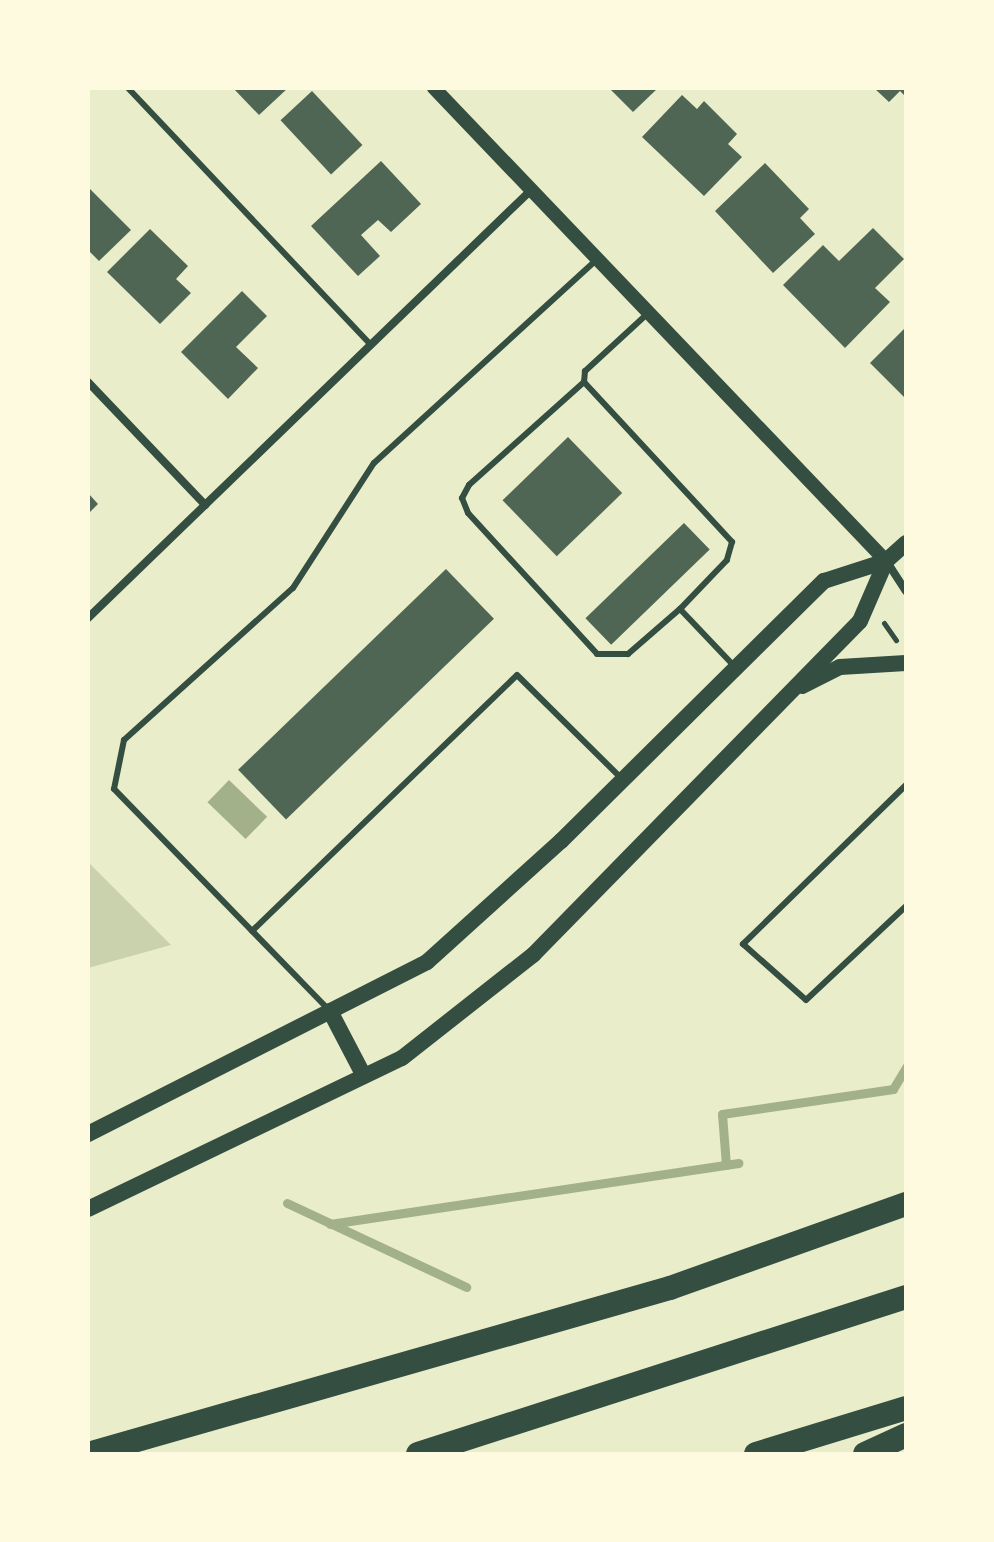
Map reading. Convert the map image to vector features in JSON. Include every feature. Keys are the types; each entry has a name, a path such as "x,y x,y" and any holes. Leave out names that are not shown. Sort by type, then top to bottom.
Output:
{"highway":[{"path":"88,1454 670,1288 906,1204"},
{"path":"418,1454 906,1297"},
{"path":"756,1454 906,1408"},
{"path":"865,1454 906,1435"}],"main road":[{"path":"88,1134 427,962 623,780 824,581 886,561 906,543"},
{"path":"88,1209 402,1058 533,955 860,621 886,561"},
{"path":"790,693 840,667 906,663"},
{"path":"330,1011 364,1076"}],"street":[{"path":"434,88 646,315 904,579 906,591"},
{"path":"88,618 531,190"},
{"path":"88,382 205,505"}],"lane":[{"path":"128,88 371,345"},
{"path":"330,1011 114,789 124,740 293,588 374,463 596,260"},
{"path":"584,382 732,542 727,560 680,609 628,654 597,654 468,513 462,498 469,485 584,382 585,371 646,315"},
{"path":"680,609 736,668"},
{"path":"252,931 517,675 623,780"},
{"path":"906,785 743,944 806,1000 906,906"}],"path":[{"path":"887,649 898,639 886,626 895,621"}],"shaded area":[{"path":"229,780 267,817 246,839 207,802"},
{"path":"88,862 171,945 88,968"}],"building":[{"path":"233,88 288,88 259,115"},
{"path":"609,88 658,88 633,112"},
{"path":"874,88 906,88 906,97 900,91 889,102"},
{"path":"312,91 362,145 331,174 281,120"},
{"path":"682,95 697,109 704,101 737,134 728,144 742,157 704,196 642,137"},
{"path":"381,161 421,204 391,232 378,220 361,235 380,256 358,276 311,226"},
{"path":"765,163 809,209 800,218 815,234 773,273 715,211"},
{"path":"88,187 131,230 99,261 88,250"},
{"path":"873,228 904,259 875,288 890,302 845,348 783,285 823,245 839,261"},
{"path":"150,229 188,266 176,279 191,293 160,324 107,272"},
{"path":"242,291 267,316 236,347 258,368 228,399 181,352"},
{"path":"906,327 906,399 870,363"},
{"path":"568,437 622,493 557,556 503,500"},
{"path":"88,493 98,504 88,514"},
{"path":"684,523 710,550 611,645 585,618"},
{"path":"446,569 494,619 286,819 238,770"}],"waterway":[{"path":"726,1165 722,1114 893,1089 906,1067"},
{"path":"330,1224 738,1163"},
{"path":"287,1203 466,1287"}]}
